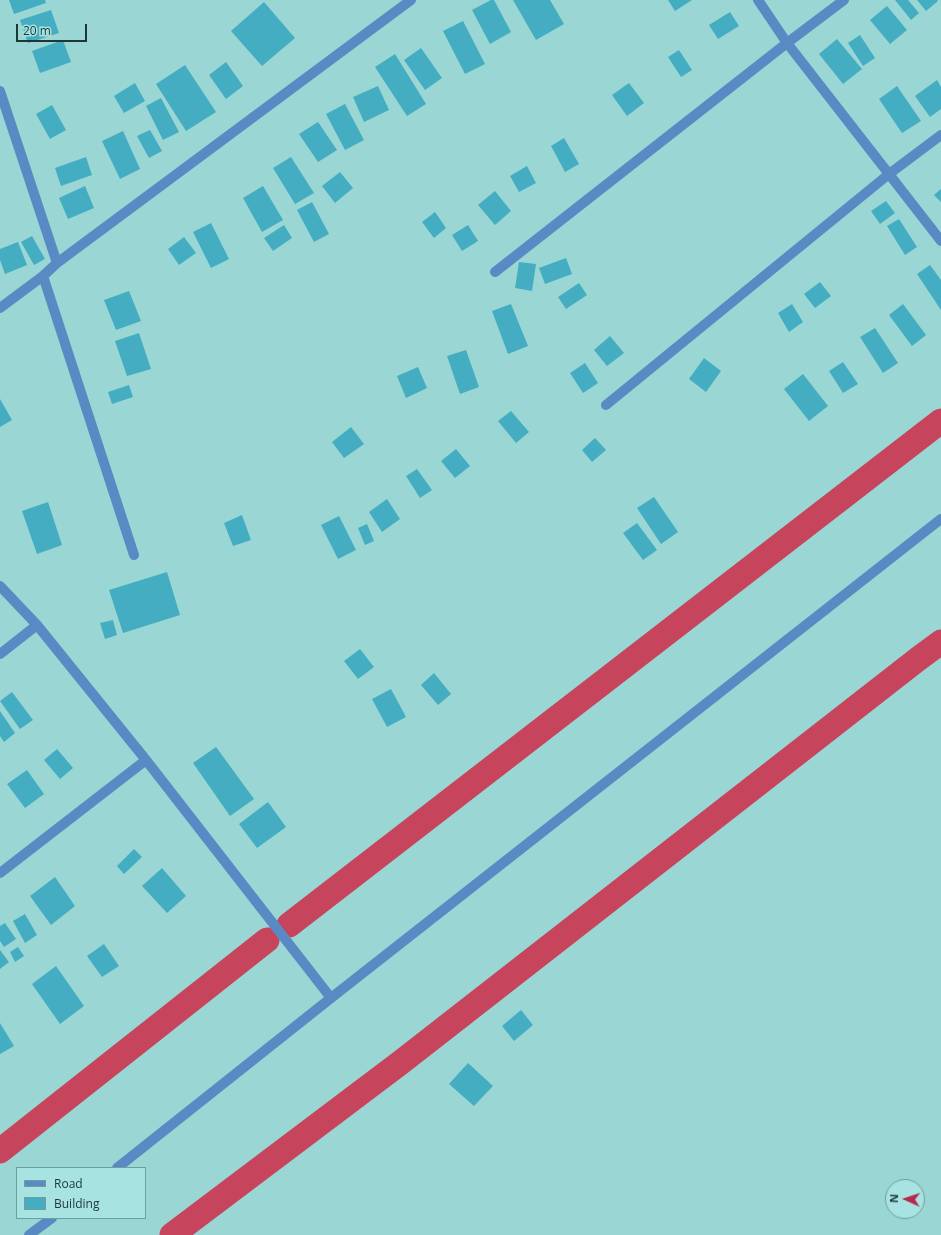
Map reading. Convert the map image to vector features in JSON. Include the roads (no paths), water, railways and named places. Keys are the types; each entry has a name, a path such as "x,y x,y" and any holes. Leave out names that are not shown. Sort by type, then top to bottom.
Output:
{"street":[{"path":"0,308 43,276 57,263 411,0"},
{"path":"758,0 787,43 941,241"},
{"path":"495,272 844,0"},
{"path":"0,92 57,263"},
{"path":"606,405 889,174 941,135"},
{"path":"43,276 134,555"},
{"path":"118,1167 330,998 941,519"},
{"path":"0,586 37,625 146,760 330,998"},
{"path":"0,654 37,625"},
{"path":"0,873 146,760"},
{"path":"29,1235 51,1219"}],"waterway":[{"path":"289,925 941,421"},
{"path":"172,1235 400,1063 941,642"},
{"path":"0,1151 267,940"}]}
